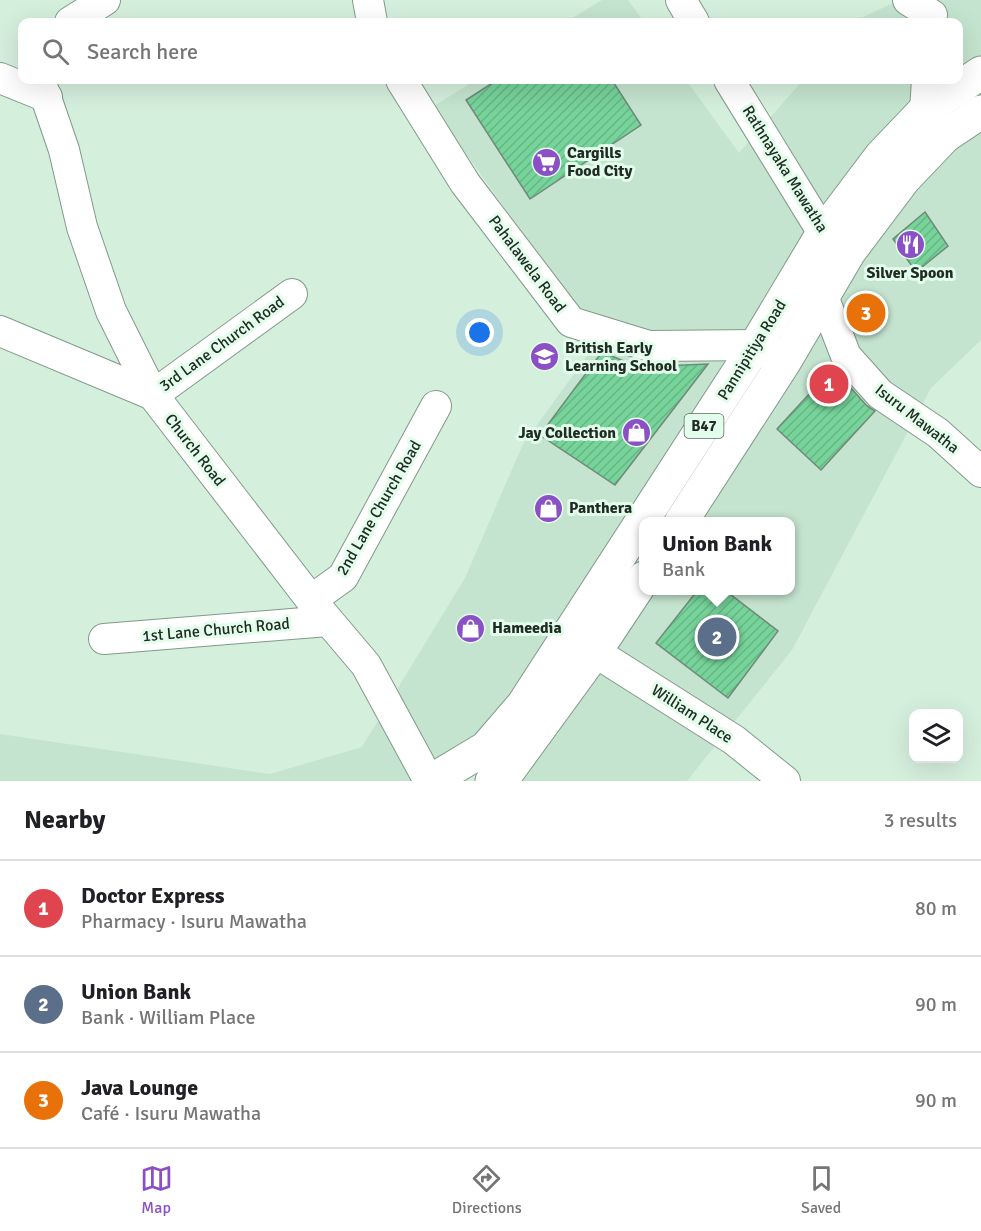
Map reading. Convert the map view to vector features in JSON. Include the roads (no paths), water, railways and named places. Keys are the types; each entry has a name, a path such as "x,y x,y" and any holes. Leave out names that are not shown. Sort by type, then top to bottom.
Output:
{"main road":[{"name":"Pannipitiya Road","path":"963,80 981,73"},
{"name":"Pannipitiya Road","path":"645,517 756,345 809,288 836,243 881,156 926,95 954,84"},
{"name":"Pannipitiya Road","path":"836,243 904,179 945,136 981,112"},
{"name":"Pannipitiya Road","path":"684,517 783,364 809,288"},
{"name":"Pannipitiya Road","path":"430,781 486,748 523,705 639,526"},
{"path":"492,781 509,770 595,652 639,586"}],"street":[{"path":"76,18 105,0"},
{"path":"368,0 371,18"},
{"path":"681,0 692,18"},
{"path":"0,78 18,82"},
{"path":"26,84 43,88"},
{"name":"Pahalawela Road","path":"403,84 465,183 571,322 649,346 756,345"},
{"name":"Rathnayaka Mawatha","path":"732,84 836,243"},
{"name":"Church Road","path":"43,88 64,150 81,227 111,310 153,395 320,610 366,665 430,781"},
{"path":"926,95 945,136"},
{"name":"Isuru Mawatha","path":"809,288 846,356 880,394 938,433 981,472"},
{"name":"3rd Lane Church Road","path":"153,395 292,294"},
{"path":"0,331 153,395"},
{"path":"756,345 783,364"},
{"name":"2nd Lane Church Road","path":"320,610 343,577 436,406"},
{"name":"1st Lane Church Road","path":"104,639 320,610"},
{"name":"William Place","path":"595,652 734,740 785,781"}],"place":[{"name":"Cargills Food City","path":"546,162"},
{"name":"Silver Spoon","path":"910,245"},
{"name":"Java Lounge","path":"866,313"},
{"name":"British Early Learning School","path":"544,357"},
{"name":"Doctor Express","path":"829,384"},
{"name":"Jay Collection","path":"637,433"},
{"name":"Panthera","path":"548,508"},
{"name":"Hameedia","path":"471,628"},
{"name":"Union Bank","path":"717,637"}]}
